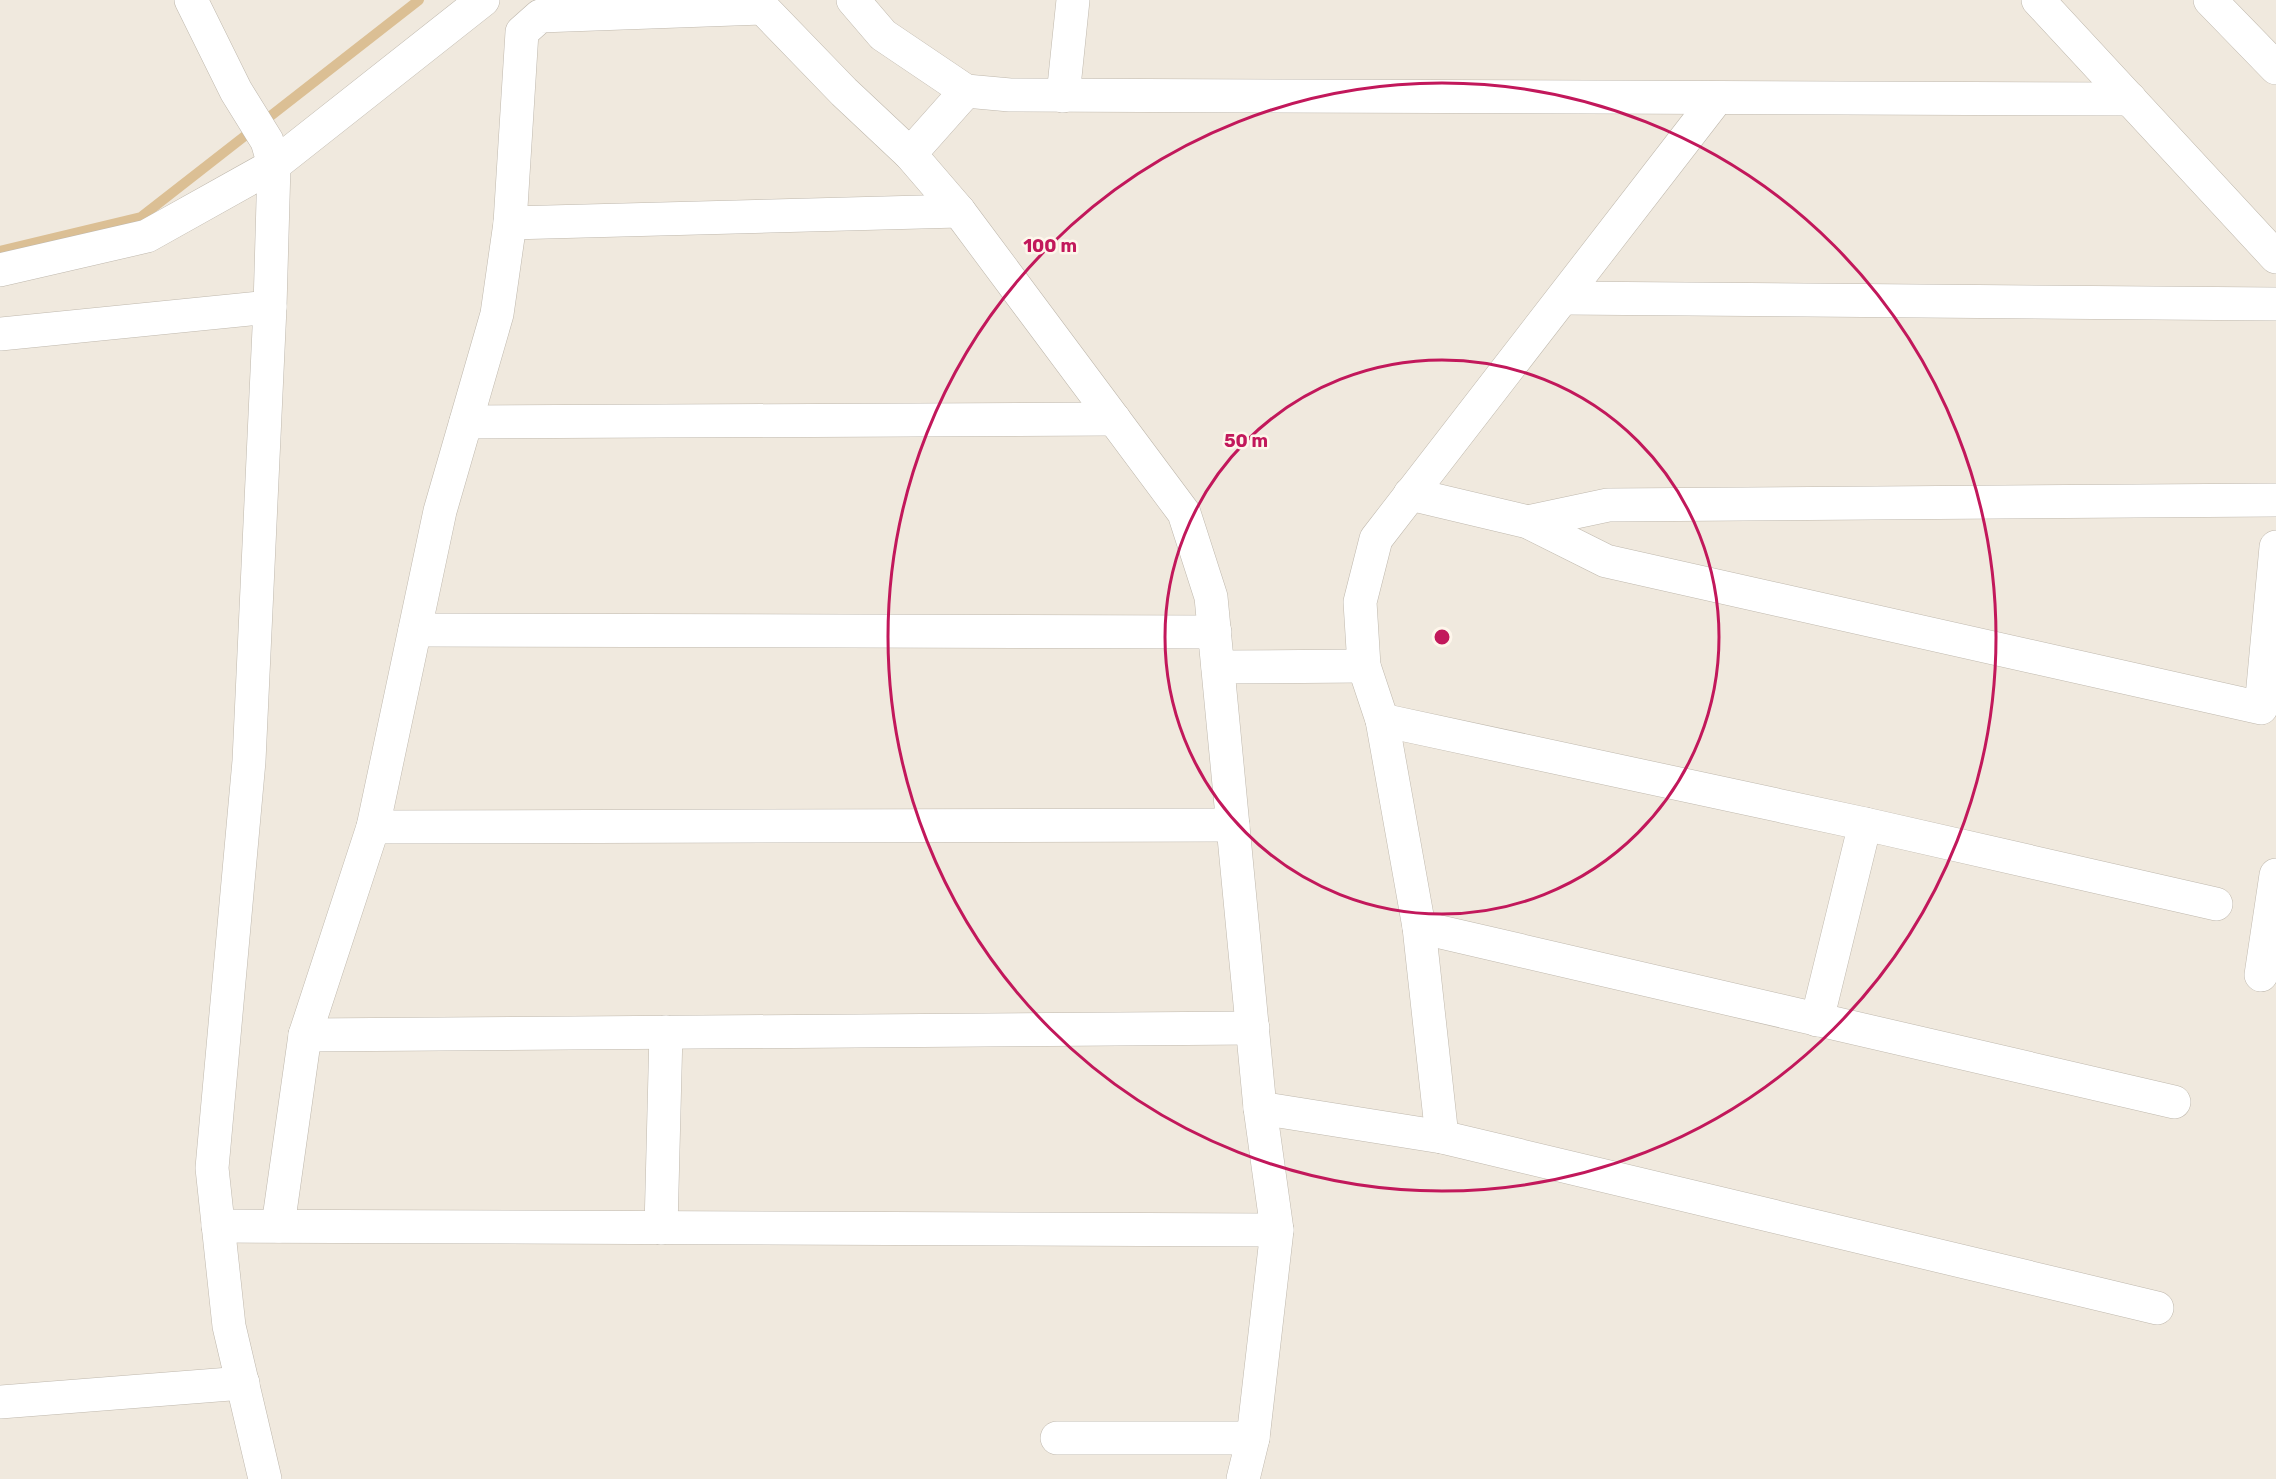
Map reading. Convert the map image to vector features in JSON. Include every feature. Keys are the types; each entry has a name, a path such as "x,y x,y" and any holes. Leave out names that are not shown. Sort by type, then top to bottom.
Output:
{"street":[{"path":"191,0 270,153 270,308 249,761 212,1168 229,1326 265,1479"},
{"path":"0,270 147,236 270,153 483,0"},
{"path":"853,0 883,35 966,91 1010,95 2130,99"},
{"path":"1063,96 1072,0"},
{"path":"2038,0 2276,257"},
{"path":"2210,0 2276,68"},
{"path":"278,1226 305,1035 373,827 440,511 497,314 510,223 522,32 528,24 540,16 759,4 844,92 910,154 959,212 1184,513 1211,597 1260,1108 1277,1230 1252,1438 1243,1479"},
{"path":"910,154 966,91"},
{"path":"1442,1137 1419,927 1382,720 1364,666 1360,602 1376,539 1718,98"},
{"path":"510,223 959,212"},
{"path":"1563,298 2276,304"},
{"path":"0,334 270,308"},
{"path":"466,422 1114,419"},
{"path":"1410,494 1528,522 1606,561 2261,708 2276,547"},
{"path":"1528,522 1608,505 2276,500"},
{"path":"415,630 1215,632"},
{"path":"1218,667 1364,666"},
{"path":"1382,720 1865,824 2216,904"},
{"path":"1817,1020 1865,824"},
{"path":"373,827 1233,825"},
{"path":"2262,975 2276,874"},
{"path":"1419,927 2174,1102"},
{"path":"305,1035 1253,1028"},
{"path":"661,1228 666,1032"},
{"path":"1260,1108 1442,1137 2157,1308"},
{"path":"218,1226 1277,1230"},
{"path":"0,1402 243,1383"},
{"path":"1057,1438 1252,1438"}],"waterway":[{"path":"0,251 141,217 419,0"}]}
